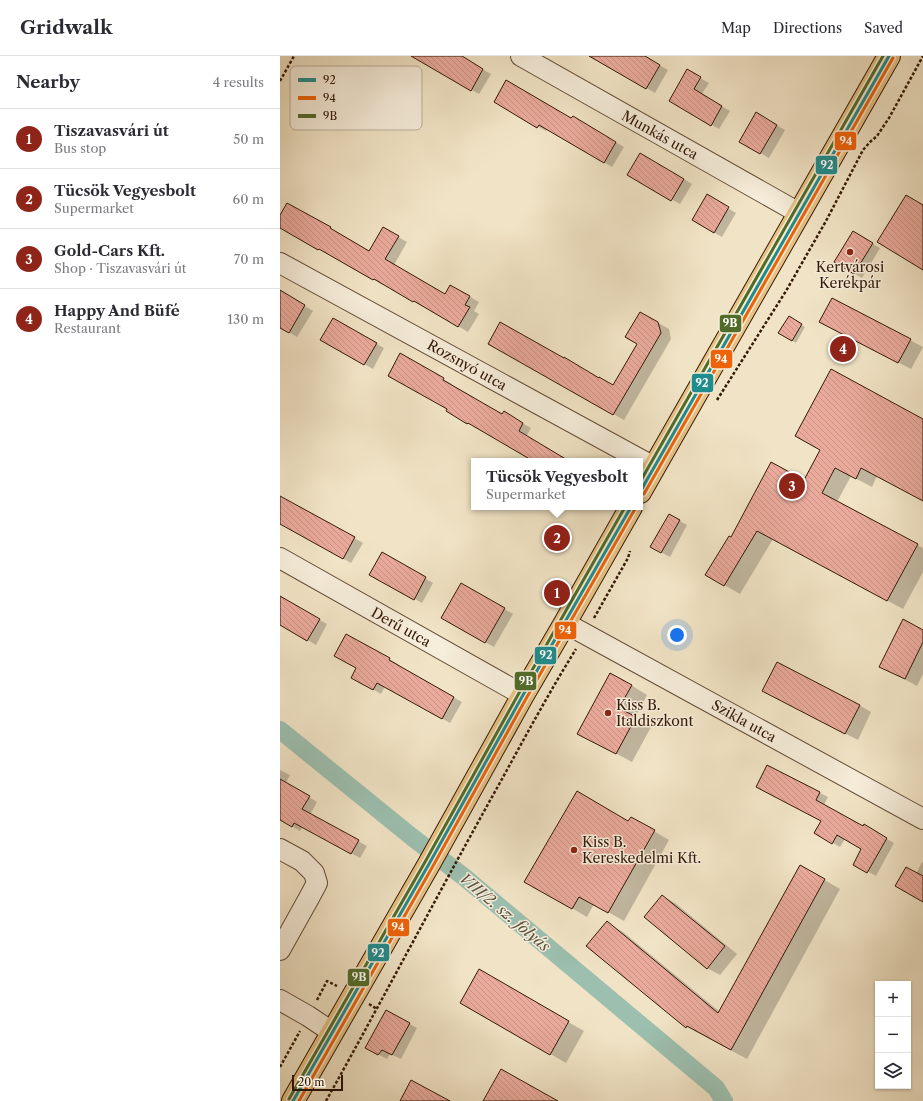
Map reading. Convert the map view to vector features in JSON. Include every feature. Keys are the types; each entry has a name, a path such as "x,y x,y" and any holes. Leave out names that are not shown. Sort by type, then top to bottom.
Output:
{"main road":[{"path":"643,487 889,56"},
{"path":"293,1101 629,510"}],"street":[{"name":"Munkás utca","path":"521,56 799,213"},
{"name":"Rozsnyó utca","path":"280,263 638,458"},
{"name":"Rozsnyó utca","path":"643,461 654,467"},
{"name":"Derű utca","path":"280,558 523,695"},
{"name":"Szikla utca","path":"566,623 923,819"},
{"path":"280,849 302,861 314,873 317,883 280,950"},
{"path":"280,1000 332,1032"}],"path":[{"path":"280,81 294,56"},
{"path":"714,404 786,291 826,221 863,150 877,136 889,118 923,56"},
{"path":"326,1101 547,697 614,586 628,558 632,544"}],"building":[{"path":"411,56 462,56 483,69 471,91"},
{"path":"589,56 645,56 660,65 646,89"},
{"path":"687,69 701,77 694,89 722,106 711,126 669,101"},
{"path":"506,80 571,118 573,116 616,142 604,163 539,125 537,128 494,102"},
{"path":"756,112 777,125 760,154 739,142"},
{"path":"640,153 684,179 671,201 627,175"},
{"path":"707,194 729,207 714,233 692,220"},
{"path":"906,195 923,205 923,270 877,242"},
{"path":"287,203 331,227 330,228 369,251 383,227 399,236 385,259 445,294 450,285 470,296 465,305 470,307 458,327 414,301 413,302 280,228 280,215"},
{"path":"853,231 873,243 854,274 834,262"},
{"path":"280,290 305,305 289,333 280,328"},
{"path":"832,298 911,339 898,363 819,322"},
{"path":"640,312 658,322 661,333 613,415 488,344 500,322 613,385 637,344 625,337"},
{"path":"789,316 802,324 792,341 778,333"},
{"path":"333,318 377,343 364,365 320,340"},
{"path":"400,353 502,414 504,411 523,423 519,431 564,458 528,458 468,423 467,424 446,411 447,409 388,376"},
{"path":"831,369 923,419 923,501 861,468 856,479 835,468 822,493 918,544 887,601 757,531 724,586 705,575 729,536 731,537 771,462 804,480 820,450 795,436"},
{"path":"280,496 355,537 343,559 280,524"},
{"path":"669,514 680,520 661,553 650,547"},
{"path":"382,552 426,577 414,600 369,575"},
{"path":"461,583 505,608 485,643 441,618"},
{"path":"280,596 320,619 307,641 280,625"},
{"path":"903,619 923,630 923,642 905,679 879,667"},
{"path":"346,634 390,658 389,660 454,697 442,719 377,683 373,690 351,678 356,668 334,656"},
{"path":"777,662 860,705 845,734 762,691"},
{"name":"Kiss B. Italdiszkont","path":"610,673 632,685 619,708 636,717 616,754 577,734"},
{"path":"767,765 820,792 816,800 863,826 864,824 887,838 867,873 853,865 861,849 837,835 832,844 814,833 821,821 756,787"},
{"path":"280,779 310,796 302,809 359,840 351,854 294,823 292,827 280,820"},
{"name":"Kiss B. Kereskedelmi Kft.","path":"577,791 628,821 631,817 655,830 608,913 579,897 572,909 524,882"},
{"path":"800,865 825,879 731,1050 687,1026 686,1028 586,946 607,921 718,1013"},
{"path":"906,867 923,876 923,902 895,886"},
{"path":"662,895 725,946 707,969 644,917"},
{"path":"479,969 569,1021 550,1055 460,1003"},
{"path":"386,1010 410,1023 392,1055 382,1050 378,1055 365,1048"},
{"path":"501,1069 558,1101 483,1101"},
{"path":"411,1080 450,1101 400,1101"}],"waterway":[{"name":"VIII/2. sz. folyás","path":"280,730 412,837 464,877 716,1088 724,1101"}],"transit line":[{"name":"9B","path":"643,477 883,56"},
{"name":"92","path":"643,487 889,56"},
{"name":"94","path":"644,494 893,58"},
{"name":"9B","path":"289,1099 425,862 623,510"},
{"name":"92","path":"293,1101 629,510"},
{"name":"94","path":"299,1101 634,510"}],"place":[{"name":"Kertvárosi Kerékpár","path":"850,252"},
{"name":"Happy And Büfé","path":"843,349"},
{"name":"Gold-Cars Kft.","path":"792,486"},
{"name":"Tücsök Vegyesbolt","path":"557,538"},
{"name":"Tiszavasvári út","path":"557,593"},
{"name":"Kiss B. Italdiszkont","path":"608,713"},
{"name":"Kiss B. Kereskedelmi Kft.","path":"574,850"}]}
